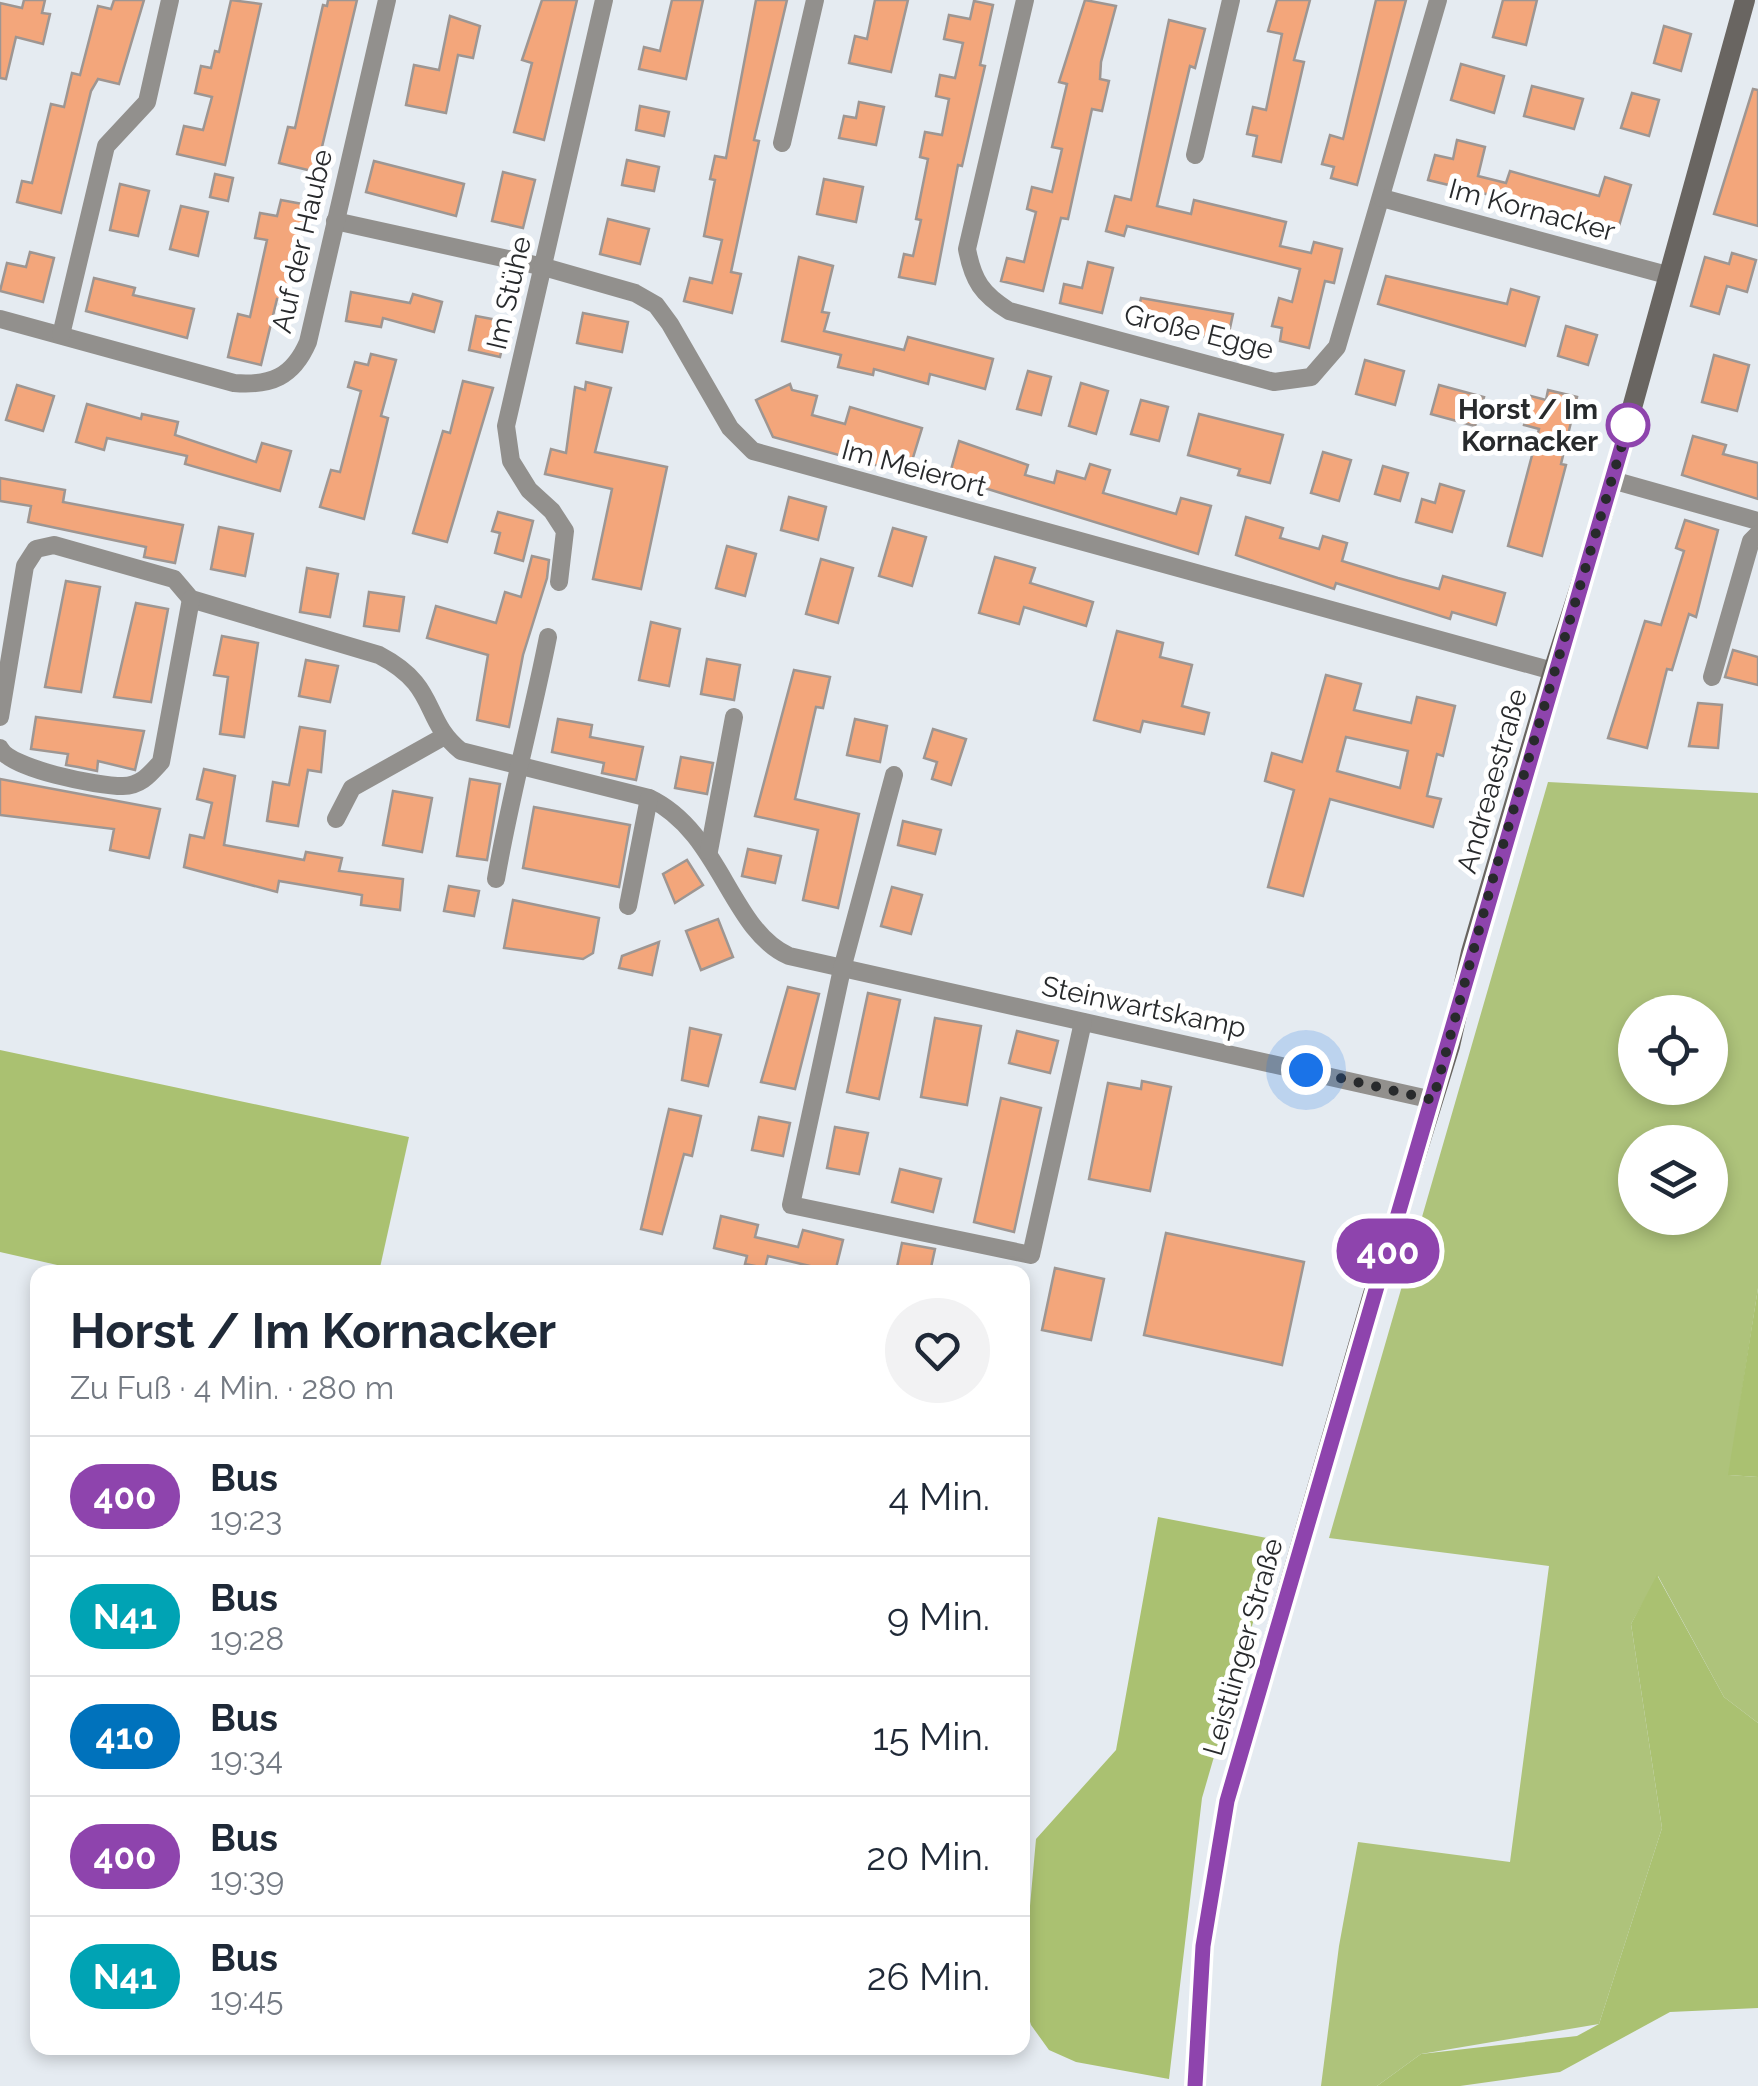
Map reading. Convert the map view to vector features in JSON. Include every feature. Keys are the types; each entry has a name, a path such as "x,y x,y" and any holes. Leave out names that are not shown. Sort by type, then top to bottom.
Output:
{"street":[{"path":"61,335 106,146 147,102 170,0"},
{"name":"Auf der Haube","path":"0,319 234,383 260,386 298,364 308,342 387,0"},
{"name":"Im Stühe","path":"559,582 565,532 552,511 529,490 512,461 506,426 604,0"},
{"path":"782,143 815,0"},
{"name":"Große Egge","path":"1024,0 967,250 972,278 986,296 1009,311 1274,382 1310,378 1337,348 1438,0"},
{"path":"1195,155 1232,0"},
{"name":"Andreaestraße","path":"1341,1404 1612,480 1745,0"},
{"name":"Im Kornacker","path":"1382,198 1667,275"},
{"name":"Im Meierort","path":"335,221 544,267 635,293 656,305 730,428 753,451 1553,671"},
{"path":"1612,480 1758,521"},
{"path":"1712,678 1750,541 1758,534"},
{"path":"0,718 26,566 36,549 54,545 174,579 192,598 380,655 405,668 422,686 443,737 352,788 336,819"},
{"path":"0,748 17,766 124,786 145,780 161,762 192,598"},
{"path":"496,879 548,636"},
{"path":"709,851 734,716"},
{"name":"Steinwartskamp","path":"443,737 461,751 648,798 671,808 709,851 762,937 776,950 842,969 1433,1100"},
{"path":"894,775 842,969 790,1206 1031,1255 1082,1022"},
{"path":"628,906 648,798"},
{"name":"Leistlinger Straße","path":"1195,2086 1203,1946 1224,1818 1341,1404"}],"green space":[{"path":"1548,782 1758,793 1758,1288 1729,1475 1758,1477 1758,1723 1724,1697 1658,1576 1631,1624 1662,1828 1599,2024 1421,2054 1377,2086 1321,2086 1339,1946 1358,1842 1510,1862 1549,1566 1329,1538"},
{"path":"0,1050 409,1137 381,1265 57,1265 0,1252"},
{"path":"1758,1288 1758,1477 1728,1475"},
{"path":"1158,1517 1277,1540 1202,1798 1169,2079 1076,2062 1049,2050 1030,2022 1030,1906 1036,1839 1116,1750"},
{"path":"1657,1575 1724,1697 1758,1723 1758,2008 1670,2012 1560,2072 1460,2086 1377,2086 1421,2054 1577,2036 1599,2024 1662,1828 1631,1624"}],"building":[{"path":"24,0 45,0 42,13 50,14 43,44 16,37 6,79 0,78 0,3 22,8"},
{"path":"114,0 144,0 119,84 98,79 91,91 61,213 17,202 22,181 32,183 51,104 64,107 72,73 80,75 98,6 111,9"},
{"path":"231,0 261,4 225,165 177,154 184,126 203,130 212,97 195,93 201,66 211,68 215,51 219,52"},
{"path":"328,0 357,0 316,172 279,163 288,127 295,128 323,5 327,6"},
{"path":"542,0 577,0 544,140 514,132 532,63 522,60"},
{"path":"672,0 703,0 686,79 639,69 644,47 660,51"},
{"path":"756,0 787,0 754,140 759,141 731,272 741,274 732,313 684,301 690,278 712,283 722,240 704,236 715,180 710,179 715,156 726,158"},
{"path":"875,0 908,0 891,72 849,63 855,36 867,39"},
{"path":"1085,0 1116,6 1101,62 1100,79 1109,81 1102,111 1092,109 1068,219 1061,218 1043,291 1001,281 1007,258 1024,262 1036,212 1027,209 1032,187 1052,192 1062,149 1052,147 1067,84 1059,82"},
{"path":"1277,0 1310,0 1294,60 1304,62 1281,162 1253,156 1257,136 1247,134 1253,107 1266,110 1282,34 1268,31"},
{"path":"1376,0 1406,0 1357,185 1331,178 1334,167 1322,164 1330,135 1343,139"},
{"path":"1503,0 1537,0 1526,45 1493,37"},
{"path":"974,1 993,5 980,65 985,66 962,166 958,165 935,284 899,277 904,254 913,256 921,220 916,219 928,159 920,157 925,132 942,135 949,99 936,96 940,75 955,78 963,43 944,39 949,15 970,19"},
{"path":"450,16 480,26 473,58 458,55 446,113 406,105 414,65 439,70"},
{"path":"1169,20 1205,29 1195,68 1190,66 1157,206 1191,214 1194,200 1286,222 1280,246 1311,253 1314,242 1342,249 1334,283 1325,281 1309,348 1280,341 1282,328 1272,326 1279,298 1292,302 1300,269 1127,226 1124,236 1106,231 1115,196 1131,200"},
{"path":"1664,26 1691,34 1681,71 1654,63"},
{"path":"1461,64 1504,76 1494,113 1451,100"},
{"path":"1532,86 1583,99 1574,129 1524,116"},
{"path":"1753,89 1758,90 1758,226 1714,214"},
{"path":"1632,93 1659,100 1649,136 1621,128"},
{"path":"859,102 884,107 876,145 839,138 844,116 856,118"},
{"path":"640,106 669,112 664,136 636,130"},
{"path":"1457,140 1485,147 1478,176 1506,183 1510,171 1599,196 1605,177 1631,185 1619,226 1428,180 1435,155 1453,159"},
{"path":"627,160 659,167 654,191 622,185"},
{"path":"374,161 464,184 456,216 366,192"},
{"path":"503,172 535,180 523,228 492,221"},
{"path":"215,174 233,178 228,201 210,197"},
{"path":"824,179 863,187 856,222 817,214"},
{"path":"120,184 149,191 138,236 110,230"},
{"path":"281,200 308,205 286,301 277,299 261,365 228,357 238,314 250,317 267,240 255,238 260,213 277,216"},
{"path":"181,206 208,212 198,256 170,249"},
{"path":"608,219 649,229 640,264 600,254"},
{"path":"30,252 54,258 43,302 0,291 7,263 26,267"},
{"path":"1732,253 1756,260 1747,292 1727,286 1719,314 1691,306 1705,257 1729,264"},
{"path":"799,257 833,266 822,312 829,313 824,331 904,350 908,337 993,359 985,389 930,374 928,384 874,369 873,375 838,367 841,355 782,341"},
{"path":"1088,262 1113,268 1102,313 1060,303 1064,284 1082,288"},
{"path":"1386,276 1507,304 1511,289 1539,297 1525,346 1378,304"},
{"path":"94,278 135,288 133,295 194,309 187,338 86,311"},
{"path":"351,292 410,303 413,294 442,302 434,332 383,318 381,327 346,321"},
{"path":"1141,298 1233,314 1227,342 1136,320"},
{"path":"583,313 628,322 622,352 577,343"},
{"path":"476,316 508,322 500,357 469,350"},
{"path":"1566,326 1597,335 1588,365 1558,356"},
{"path":"371,354 396,360 381,416 388,418 364,519 320,507 331,470 340,472 361,391 348,387 355,362 368,365"},
{"path":"1714,355 1749,365 1737,411 1702,402"},
{"path":"1365,360 1404,371 1395,405 1356,394"},
{"path":"1028,371 1051,377 1041,415 1017,409"},
{"path":"463,381 493,388 447,542 413,533 443,431 450,433"},
{"path":"586,382 611,388 595,452 667,467 641,589 593,579 612,489 545,474 551,449 566,453 575,387 585,390"},
{"path":"1081,383 1108,391 1096,434 1069,426"},
{"path":"790,384 792,390 817,396 812,415 845,424 850,407 922,428 908,474 773,437 756,400"},
{"path":"17,385 54,396 43,431 6,420"},
{"path":"1439,385 1484,397 1475,426 1431,414"},
{"path":"1548,390 1577,397 1561,464 1566,465 1542,556 1508,546 1539,429 1524,425 1531,396 1546,400"},
{"path":"1141,400 1168,407 1159,441 1131,434"},
{"path":"87,404 141,419 142,414 178,422 175,435 256,462 262,443 291,451 280,491 185,464 187,456 107,438 104,450 76,442"},
{"path":"1199,414 1283,435 1270,483 1238,475 1240,469 1188,455"},
{"path":"1693,436 1726,445 1723,454 1758,463 1758,499 1682,475"},
{"path":"959,441 1028,465 1025,475 1054,483 1057,471 1085,479 1090,464 1110,470 1103,493 1176,514 1181,498 1211,506 1198,554 949,477"},
{"path":"1323,452 1351,460 1339,501 1311,493"},
{"path":"1383,466 1408,473 1400,501 1375,494"},
{"path":"0,478 65,490 63,502 183,525 175,563 144,557 146,547 28,522 31,506 0,501"},
{"path":"1440,484 1464,491 1452,532 1416,522 1422,499 1435,503"},
{"path":"789,497 826,507 818,540 781,530"},
{"path":"498,512 533,521 523,561 495,553 500,533 492,531"},
{"path":"1246,517 1283,528 1280,538 1319,549 1323,536 1347,543 1342,561 1398,578 1439,589 1443,576 1505,593 1496,625 1452,612 1450,619 1336,583 1334,589 1236,555"},
{"path":"1685,520 1718,530 1696,617 1689,614 1672,670 1667,669 1647,748 1608,738 1645,621 1661,625 1684,551 1676,548"},
{"path":"219,527 253,534 245,576 211,569"},
{"path":"893,528 926,537 912,586 879,576"},
{"path":"727,546 756,554 745,596 716,588"},
{"path":"532,556 549,560 547,578 523,655 509,727 477,720 488,655 427,638 436,606 496,623 505,592 521,597"},
{"path":"995,557 1035,568 1030,583 1093,602 1086,626 1024,607 1019,624 979,613"},
{"path":"821,559 853,568 838,623 806,614"},
{"path":"307,568 338,574 330,617 300,612"},
{"path":"66,581 100,587 81,692 45,687"},
{"path":"369,592 404,597 399,631 364,626"},
{"path":"136,603 168,609 151,702 114,697"},
{"path":"651,622 680,629 669,686 639,680"},
{"path":"1117,631 1163,643 1160,657 1192,665 1182,706 1209,713 1204,734 1143,721 1140,732 1094,720"},
{"path":"222,636 258,643 244,737 220,734 228,677 214,675"},
{"path":"1733,650 1758,657 1758,685 1725,677"},
{"path":"707,659 740,665 734,700 701,694"},
{"path":"306,660 338,666 330,702 299,696"},
{"path":"794,670 830,677 823,708 816,707 795,799 859,814 838,908 803,900 818,830 755,816"},
{"path":"1326,675 1361,684 1354,710 1411,723 1417,697 1455,706 1443,756 1437,754 1427,796 1441,799 1433,827 1330,799 1303,896 1268,887 1294,790 1265,781 1272,753 1302,762","holes":["1346,737 1408,751 1400,788 1337,771"]},
{"path":"1698,703 1722,705 1718,748 1689,746"},
{"path":"36,717 144,731 135,770 98,761 97,771 66,765 68,754 31,749"},
{"path":"558,719 592,725 590,737 643,747 636,780 602,773 604,763 552,752"},
{"path":"855,719 887,726 880,762 847,755"},
{"path":"300,727 325,731 321,772 308,770 298,826 267,821 273,782 289,785"},
{"path":"933,729 966,739 951,785 932,779 937,762 924,758"},
{"path":"681,757 713,763 707,794 675,788"},
{"path":"204,769 235,776 224,845 304,860 306,852 342,858 339,871 403,879 400,910 361,905 362,895 279,881 277,892 184,867 190,835 204,838 212,803 197,799"},
{"path":"0,779 160,809 149,858 110,850 114,829 0,815"},
{"path":"470,779 500,784 487,860 457,856"},
{"path":"393,791 432,798 422,852 383,845"},
{"path":"534,807 630,825 619,887 523,868"},
{"path":"903,821 941,830 935,854 898,845"},
{"path":"748,849 781,856 775,883 742,876"},
{"path":"687,860 703,885 675,903 663,874"},
{"path":"449,886 479,891 474,916 444,911"},
{"path":"892,887 922,895 911,934 881,926"},
{"path":"513,900 599,918 593,953 583,959 504,948"},
{"path":"718,919 733,957 701,970 686,931"},
{"path":"659,942 652,975 619,968 622,956"},
{"path":"788,987 819,994 795,1089 761,1082"},
{"path":"868,993 900,1000 879,1099 847,1092"},
{"path":"935,1018 981,1026 967,1105 921,1097"},
{"path":"690,1028 721,1035 708,1086 682,1080"},
{"path":"1017,1031 1058,1041 1050,1073 1009,1063"},
{"path":"1142,1081 1171,1087 1150,1191 1089,1179 1108,1083 1141,1089"},
{"path":"1001,1098 1041,1108 1014,1232 974,1222"},
{"path":"669,1109 701,1116 692,1156 684,1154 662,1234 641,1229"},
{"path":"759,1117 790,1123 783,1156 752,1150"},
{"path":"835,1127 868,1133 859,1174 827,1168"},
{"path":"900,1169 941,1179 933,1212 892,1202"},
{"path":"721,1216 758,1225 755,1237 798,1247 803,1230 843,1240 837,1265 806,1265 768,1256 766,1265 750,1265 745,1264 747,1256 714,1248"},
{"path":"1166,1233 1304,1262 1282,1365 1144,1335"},
{"path":"902,1243 935,1249 932,1265 897,1265"},
{"path":"1055,1268 1104,1279 1091,1340 1042,1330"}],"bus line":[{"name":"400","path":"1195,2086 1203,1946 1212,1872 1227,1801 1372,1297 1450,1046 1471,952 1628,425"}],"place":[{"name":"Horst / Im Kornacker","path":"1628,425"}],"route":[{"path":"1306,1070 1433,1100 1450,1046 1471,952 1628,425"}]}
